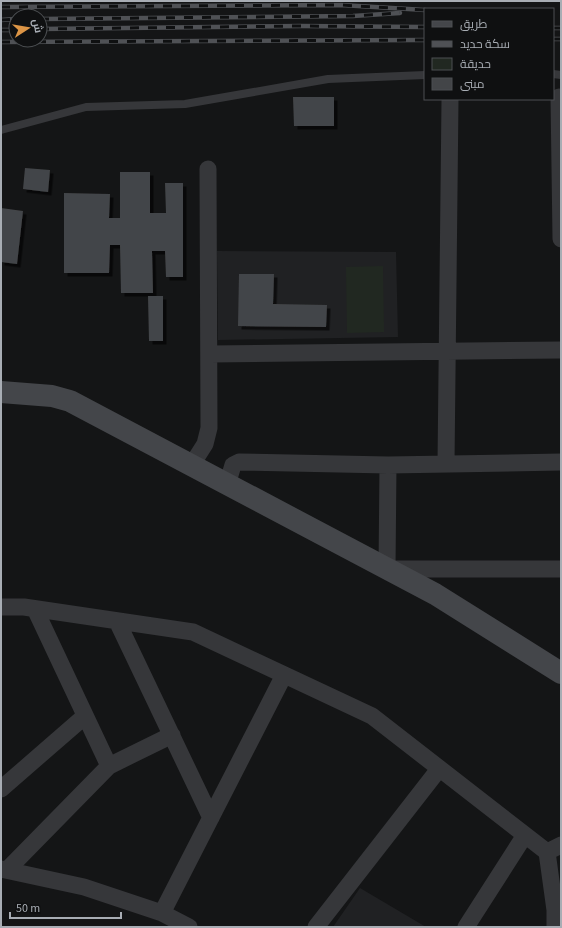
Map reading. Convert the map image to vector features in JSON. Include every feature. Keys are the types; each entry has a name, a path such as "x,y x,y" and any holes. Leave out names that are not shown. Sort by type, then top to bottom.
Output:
{"street":[{"path":"559,97 561,239"},
{"path":"446,464 450,100"},
{"path":"191,466 205,444 209,428 210,354 208,169"},
{"path":"210,354 561,350"},
{"path":"1,392 52,396 70,402 454,605 561,673"},
{"path":"227,485 233,465 239,462 388,465 561,462"},
{"path":"387,569 388,465"},
{"path":"387,569 561,569"},
{"path":"1,606 35,609 193,632 372,716 525,835 554,849 555,927"},
{"path":"35,609 109,766"},
{"path":"118,621 211,818"},
{"path":"162,913 284,675"},
{"path":"1,789 85,716"},
{"path":"5,869 109,766 172,735"},
{"path":"316,927 439,768"},
{"path":"466,927 525,835"},
{"path":"5,869 84,887 162,913 189,927"}],"lane":[{"path":"1,130 86,107 185,104 328,78 424,75"}],"shaded area":[{"path":"217,251 396,252 398,337 218,340"},
{"path":"360,888 426,927 333,927"}],"green space":[{"path":"383,266 384,332 347,333 346,267"}],"building":[{"path":"293,97 334,97 334,126 294,126"},
{"path":"25,168 50,170 48,192 23,189"},
{"path":"120,172 150,172 150,213 166,213 165,183 183,183 183,277 166,277 165,251 152,251 153,293 121,293 120,245 110,245 109,273 64,273 64,193 110,194 109,218 120,218"},
{"path":"1,208 23,211 17,264 1,262"},
{"path":"239,274 274,274 273,304 327,305 326,327 238,326"},
{"path":"148,296 163,296 163,341 149,341"}],"railway":[{"path":"1,7 341,5 424,10"},
{"path":"48,19 353,16 400,13"},
{"path":"1,20 8,20"},
{"path":"48,29 300,26 424,27"},
{"path":"554,28 561,28"},
{"path":"1,30 8,30"},
{"path":"554,39 561,39"},
{"path":"1,42 424,40"}]}
